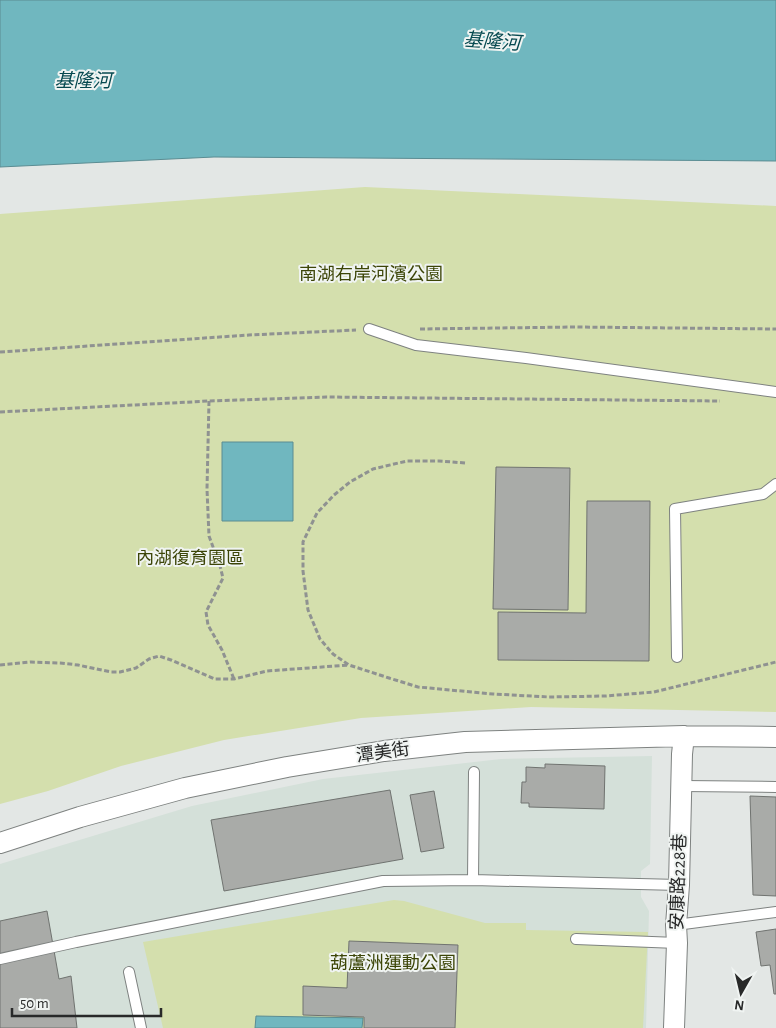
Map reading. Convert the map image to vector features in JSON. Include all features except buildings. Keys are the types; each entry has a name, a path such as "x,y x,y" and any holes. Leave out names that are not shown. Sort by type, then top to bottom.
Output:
{"street":[{"name":"潭美街","path":"0,843 80,817 186,788 287,767 374,753 465,742 684,736 776,737"},
{"name":"安康路228巷","path":"674,1028 684,736"}],"lane":[{"path":"369,329 416,345 776,392"},
{"path":"677,658 675,509 763,494 776,484"},
{"path":"473,880 474,772"},
{"path":"682,786 776,787"},
{"path":"0,959 76,942 383,882 473,880 679,885"},
{"path":"576,939 677,934 776,912"},
{"path":"130,972 141,1028"}],"path":[{"path":"0,412 326,397 722,401"},
{"path":"209,401 207,489 209,536 223,578 206,612 208,625 222,650 234,679"},
{"path":"465,463 439,460 407,461 374,469 350,482 317,513 303,542 302,572 308,610 320,639 333,654 349,665 418,686 493,694 549,697 606,696 654,692 776,662"},
{"path":"0,665 31,662 60,663 120,672 136,668 149,659 159,656 215,679 234,679 267,671 349,665"}],"shaded area":[{"path":"652,756 650,864 641,871 641,897 649,911 646,1028 0,1028 0,864 192,806 323,779 501,759"}],"green space":[{"name":"內湖復育園區","path":"365,187 776,206 776,712 531,707 361,718 224,740 121,766 48,791 0,804 0,214"},
{"name":"葫蘆洲運動公園","path":"394,900 485,923 526,923 526,930 648,932 643,1028 163,1028 143,942"}],"water":[{"name":"基隆河","path":"0,0 776,0 776,161 214,157 0,167"},
{"path":"222,442 293,442 293,521 222,521"},
{"path":"256,1016 363,1018 362,1028 255,1028"}],"park label":[{"name":"南湖右岸河濱公園","path":"371,275"}]}
